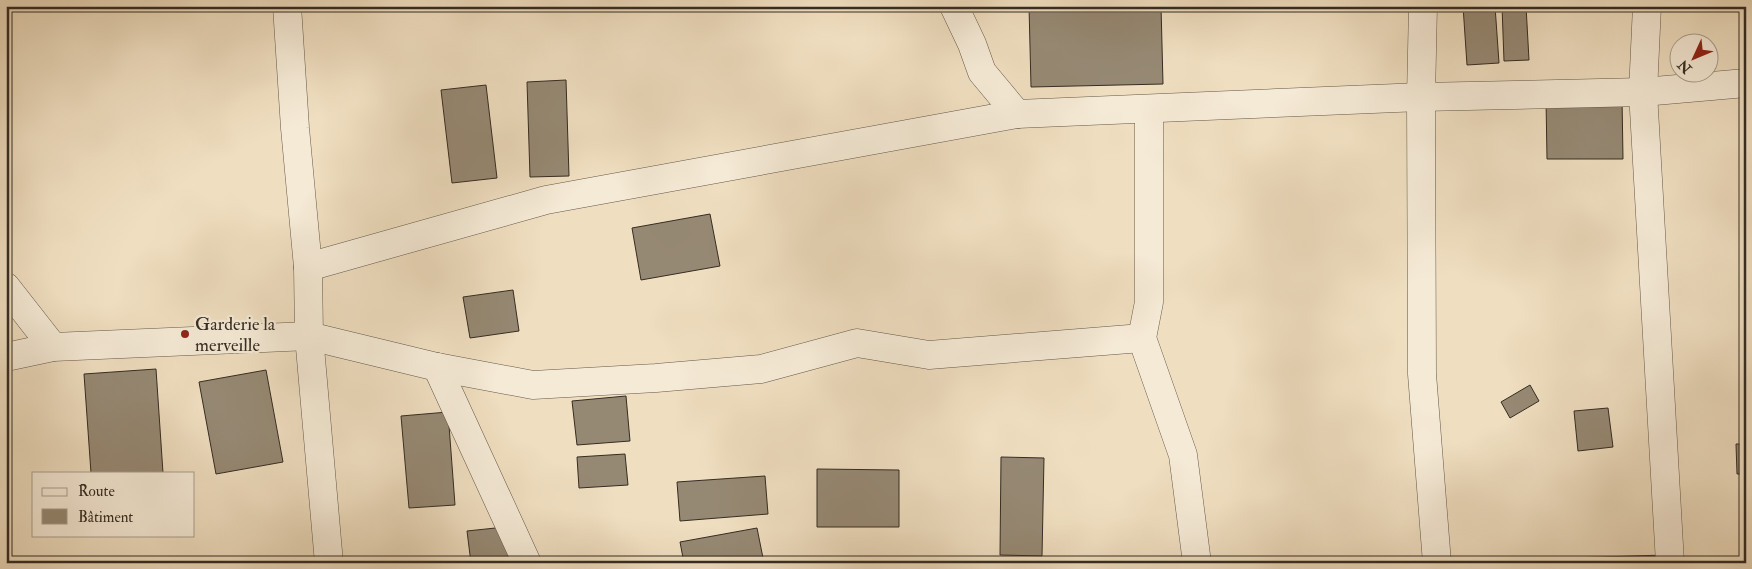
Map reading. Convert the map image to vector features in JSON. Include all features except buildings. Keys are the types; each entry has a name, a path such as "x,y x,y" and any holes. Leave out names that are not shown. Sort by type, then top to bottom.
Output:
{"street":[{"path":"286,6 294,128 308,267 309,336 328,563"},
{"path":"954,6 982,72 1017,114"},
{"path":"1423,6 1421,98 1422,374 1437,563"},
{"path":"1647,6 1644,92 1670,563"},
{"path":"308,267 546,200 1017,114 1421,98 1644,92 1746,82"},
{"path":"1149,109 1149,302 1142,338 1183,455 1197,563"},
{"path":"6,287 54,347"},
{"path":"6,357 54,347 309,336 437,367 533,385 656,378 761,369 856,343 929,355 1142,338"},
{"path":"437,367 527,563"}],"place":[{"name":"Garderie la merveille","path":"185,334"}]}
